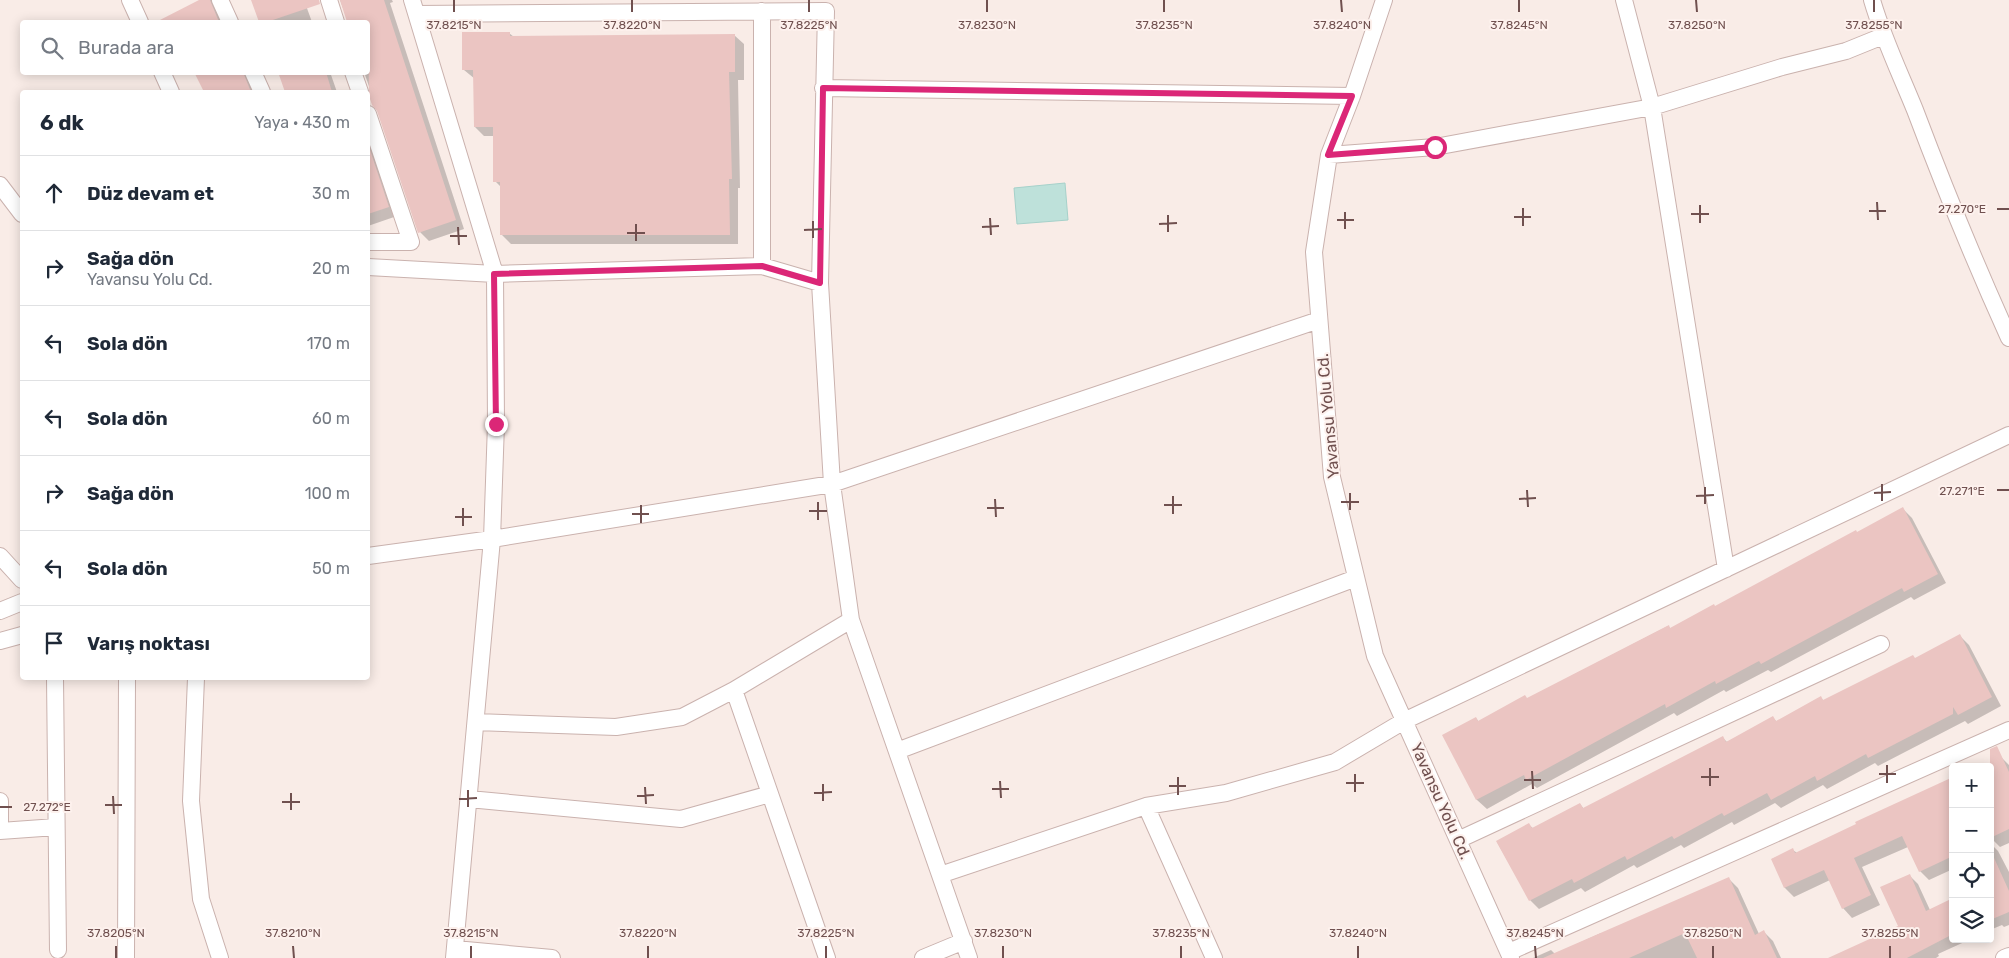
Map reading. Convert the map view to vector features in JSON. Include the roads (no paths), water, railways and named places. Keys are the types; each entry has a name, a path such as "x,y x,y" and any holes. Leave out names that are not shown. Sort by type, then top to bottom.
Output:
{"street":[{"path":"130,0 139,20"},
{"path":"220,0 229,20"},
{"path":"329,0 335,20"},
{"name":"Yavansu Yolu Cd.","path":"1384,0 1352,96 1328,155 1314,252 1332,477 1375,656 1510,955"},
{"path":"1624,0 1652,107 1726,569"},
{"path":"1872,0 1882,36 1906,89 1970,254 2009,338"},
{"path":"552,958 452,955 469,799 492,539 496,424 494,274 415,7 762,11 826,6 820,283 832,484 851,620 969,958"},
{"path":"762,11 762,266"},
{"path":"1328,155 1435,147 1652,107 1782,67 1846,51 1882,36"},
{"path":"163,75 170,90"},
{"path":"254,75 261,90"},
{"path":"354,75 359,90"},
{"path":"823,88 1352,96"},
{"path":"370,120 411,242 370,242"},
{"path":"0,185 20,211"},
{"path":"370,267 494,274 762,266 820,283"},
{"path":"370,556 492,539 832,484 1319,320"},
{"path":"940,875 1146,806 1226,793 1334,762 1404,721 2009,435"},
{"path":"0,556 20,578"},
{"path":"897,751 1356,578"},
{"path":"0,611 20,603"},
{"path":"476,722 616,727 682,718 734,690 851,620"},
{"path":"0,640 20,635"},
{"path":"1458,840 1881,644"},
{"path":"55,680 58,950"},
{"path":"126,958 128,680"},
{"path":"196,680 191,802 201,899 220,958"},
{"path":"734,690 827,958"},
{"path":"1510,955 2009,730"},
{"path":"469,799 681,819 770,794"},
{"path":"0,801 0,831 56,827"},
{"path":"1146,806 1214,958"},
{"path":"923,958 964,941"},
{"path":"2004,958 2009,956"}],"water":[{"path":"1065,183 1068,220 1017,224 1014,188"}]}
